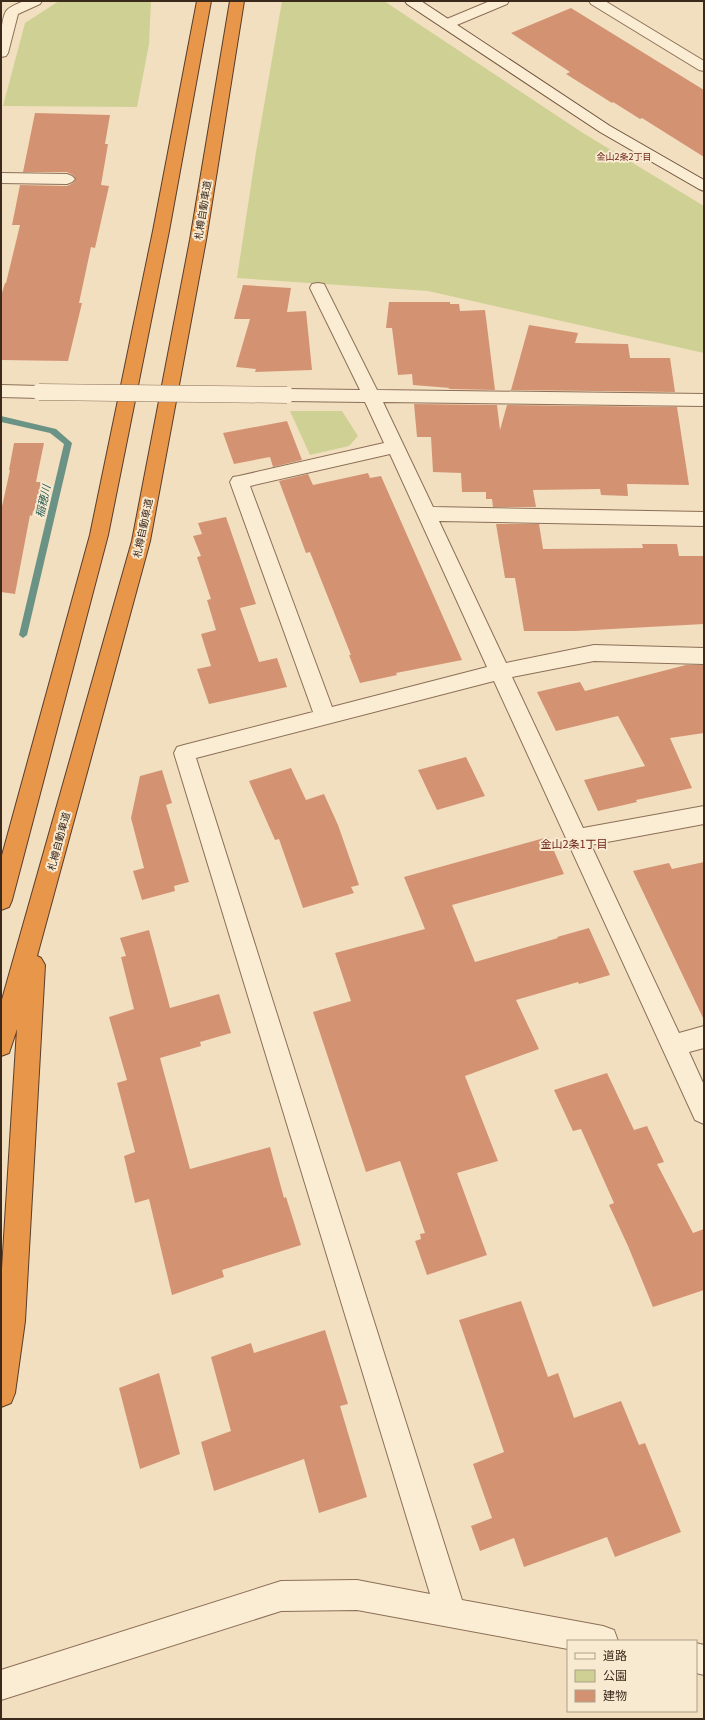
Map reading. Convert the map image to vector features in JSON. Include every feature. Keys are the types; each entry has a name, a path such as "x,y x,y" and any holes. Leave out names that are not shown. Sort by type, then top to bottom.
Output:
{"highway":[{"path":"1,900 98,535 161,231 204,1"},
{"name":"札樽自動車道","path":"1,1045 141,541 198,240 237,1"},
{"path":"1,1393 12,1321 35,922"}],"street":[{"path":"1,53 7,12 35,1"},
{"path":"412,1 605,129 704,186"},
{"path":"447,24 502,1"},
{"path":"596,1 704,67"},
{"path":"1,178 67,179"},
{"path":"318,288 371,395 704,1112"},
{"path":"1,391 704,400"},
{"path":"325,716 239,482 395,447"},
{"path":"426,514 704,519"},
{"path":"451,1613 184,753 500,672 594,653 704,656"},
{"path":"577,838 704,815"},
{"path":"673,1046 704,1037"},
{"path":"1,1685 281,1596 357,1596 598,1640"}],"green space":[{"path":"59,1 151,1 149,44 137,107 3,106 25,23"},
{"path":"282,1 384,1 583,133 704,206 704,353 428,291 237,278 256,152"},
{"path":"290,411 342,411 358,436 349,446 310,455"}],"building":[{"path":"571,8 704,90 704,157 642,118 640,119 613,102 612,103 566,74 570,72 511,33"},
{"path":"35,113 110,115 105,144 108,144 101,185 109,186 95,248 91,247 79,303 82,303 68,361 1,360 1,296 6,283 20,225 12,225 20,185 67,186 73,183 76,179 73,175 67,172 23,172"},
{"path":"243,285 291,288 287,312 306,311 312,370 255,372 256,369 236,367 250,319 234,319"},
{"path":"389,302 450,302 450,304 459,304 460,311 485,310 495,390 448,389 450,388 413,385 412,374 398,375 392,328 386,328"},
{"path":"529,325 578,333 575,343 628,344 630,358 670,358 675,392 511,390"},
{"path":"414,404 497,405 500,430 507,405 677,407 689,485 627,484 628,496 601,495 600,489 533,490 536,507 493,507 492,499 486,499 486,492 462,492 461,473 433,472 431,437 417,437"},
{"path":"287,421 302,460 273,467 270,457 234,464 223,433"},
{"path":"14,443 44,443 36,482 44,482 38,512 33,511 32,516 30,515 15,594 1,592 1,511"},
{"path":"368,473 370,478 381,476 462,660 396,673 397,675 360,683 349,655 351,655 310,552 306,553 279,481 308,474 313,485"},
{"path":"226,517 256,604 240,608 259,662 277,658 287,687 209,704 197,669 211,666 201,634 216,630 207,600 211,599 197,557 201,556 193,536 202,534 198,523"},
{"path":"496,524 539,524 543,549 643,548 642,544 677,544 679,556 704,556 704,624 575,631 524,631 515,578 505,578"},
{"path":"686,665 704,665 704,733 670,738 692,788 636,800 637,802 598,811 584,780 645,766 618,716 556,731 537,692 580,682 585,691"},
{"path":"466,757 485,796 437,810 418,770"},
{"path":"291,768 306,800 324,794 338,825 359,885 351,887 354,893 303,908 279,839 275,840 249,781"},
{"path":"162,770 172,803 166,805 189,882 174,886 175,891 142,900 133,871 144,868 131,818 140,776"},
{"path":"548,837 564,874 452,905 475,962 589,928 610,975 579,984 578,982 516,1000 539,1049 465,1076 498,1161 457,1173 487,1255 427,1275 415,1241 421,1239 420,1234 425,1233 400,1161 366,1172 313,1012 351,1001 335,953 425,929 404,877"},
{"path":"704,862 704,1020 633,871 669,863 672,869"},
{"path":"149,930 170,1008 219,994 231,1033 200,1042 201,1046 160,1058 190,1169 270,1147 284,1198 286,1197 301,1245 222,1270 224,1277 172,1295 149,1199 135,1203 124,1156 135,1152 117,1083 127,1080 109,1017 134,1009 121,957 126,956 120,938"},
{"path":"607,1073 634,1130 647,1126 664,1162 657,1164 693,1233 704,1229 704,1290 653,1307 628,1246 609,1205 614,1203 581,1129 573,1131 554,1090"},
{"path":"521,1301 548,1377 558,1373 574,1418 621,1401 639,1445 645,1443 681,1532 615,1557 607,1537 524,1567 514,1538 480,1551 471,1526 492,1518 473,1464 504,1452 459,1320"},
{"path":"325,1330 348,1404 340,1406 367,1497 319,1513 304,1459 214,1491 201,1442 231,1431 211,1357 251,1343 254,1353"},
{"path":"159,1373 180,1454 140,1469 119,1388"}],"waterway":[{"name":"稲穂川","path":"1,419 53,431 68,443 23,635"}],"district":[{"name":"金山2条2丁目","path":"624,156"},
{"name":"金山2条1丁目","path":"574,843"}]}
